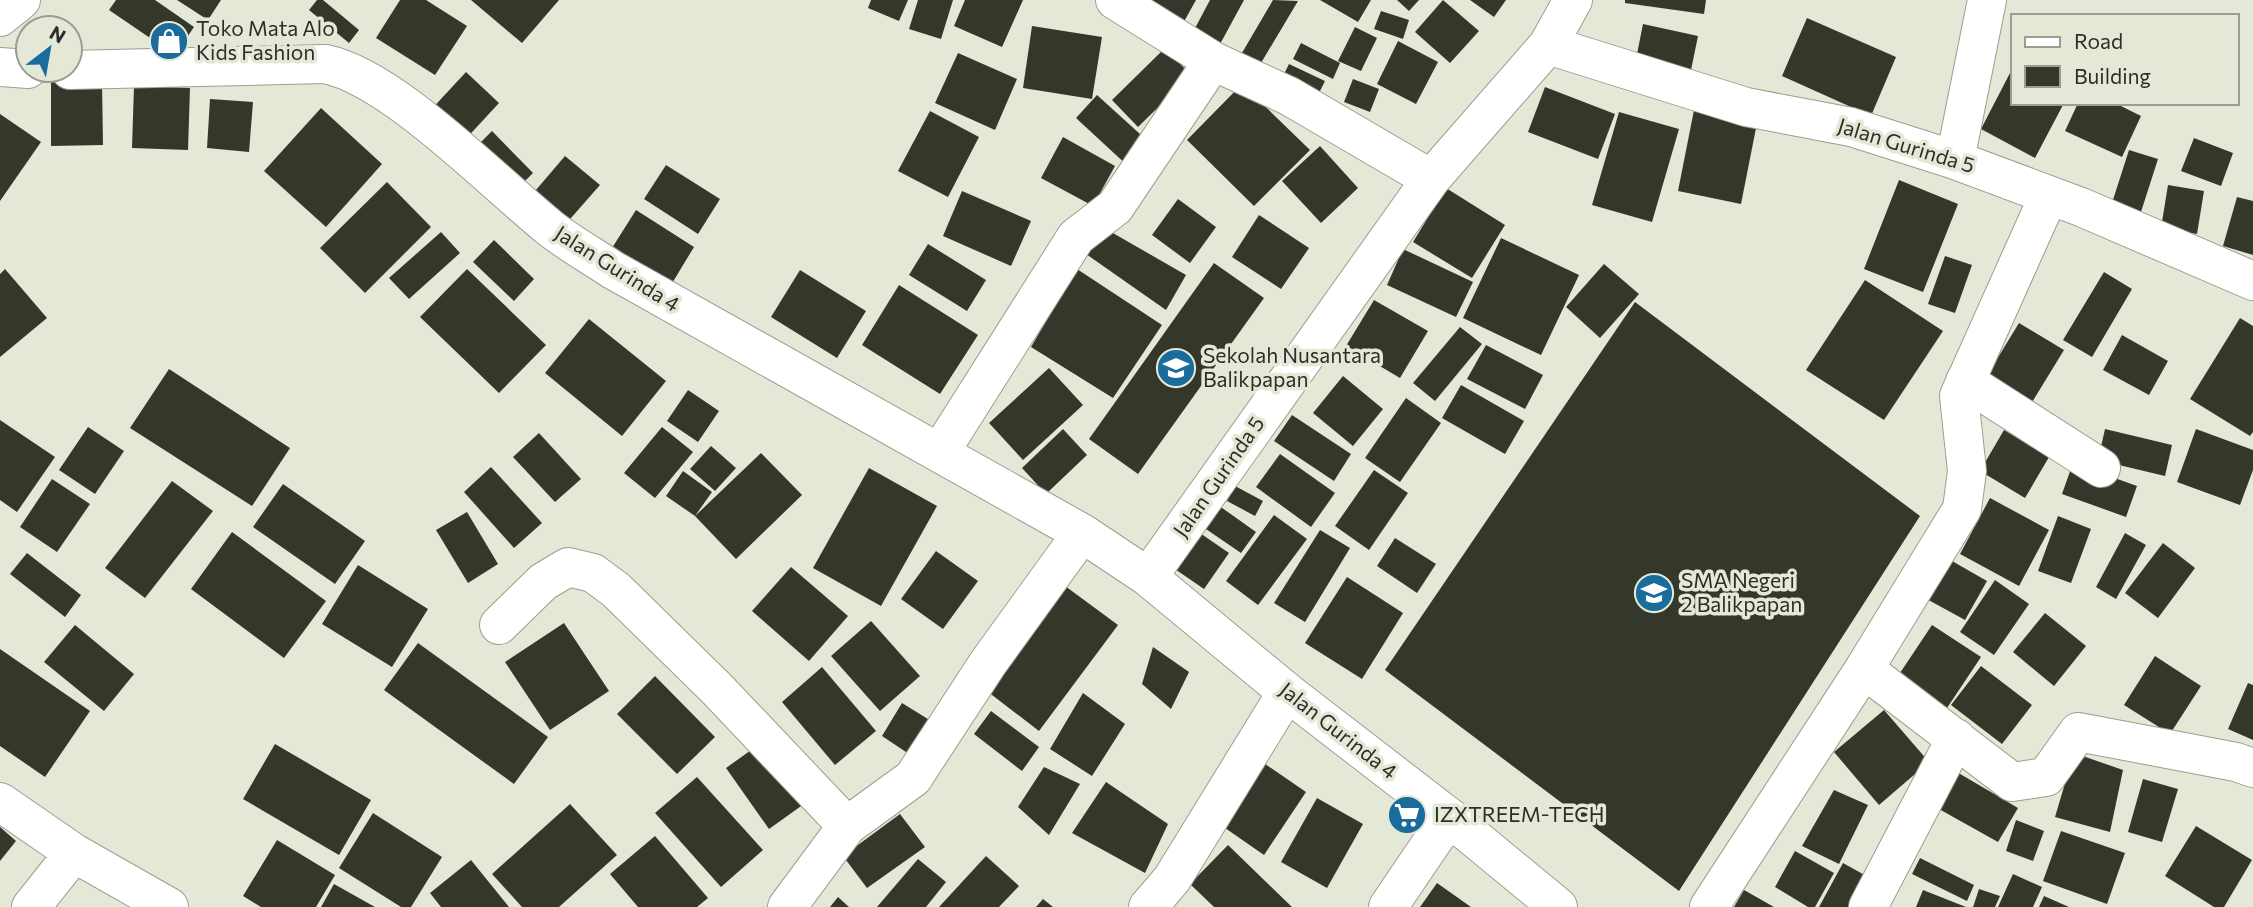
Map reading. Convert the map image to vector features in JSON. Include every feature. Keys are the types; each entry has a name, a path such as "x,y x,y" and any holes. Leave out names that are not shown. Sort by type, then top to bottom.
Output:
{"main road":[{"path":"0,17 21,0"},
{"path":"1115,0 1213,61 1289,96 1432,178"},
{"name":"Jalan Gurinda 5","path":"1148,577 1432,178 1548,45 1573,0"},
{"path":"1955,160 1987,0"},
{"name":"Jalan Gurinda 5","path":"1548,45 1746,107 1851,127 1955,160 2049,195 2253,281"},
{"path":"940,452 1076,237 1115,207 1213,61"},
{"name":"Jalan Gurinda 4","path":"84,70 325,64 348,68 416,115 552,230 602,263 1082,533 1148,577 1287,692 1449,817 1558,907"},
{"path":"1709,907 1864,669 1962,509 1967,471 1959,396 2049,195"},
{"path":"1965,381 2101,468"},
{"path":"787,907 847,826 913,778 988,663 1082,533"},
{"path":"499,625 543,582 568,567 593,573 615,590 717,688 847,826"},
{"path":"1864,669 2012,782 2046,778 2078,732 2236,762 2253,768"},
{"path":"1148,907 1172,879 1287,692"},
{"path":"1868,907 1956,738"},
{"path":"0,802 74,853 169,907"},
{"path":"1388,907 1449,817"},
{"path":"31,907 74,853"}],"building":[{"name":"Toko Mata Alo Kids Fashion","path":"116,0 155,0 194,27 175,55 109,10"},
{"path":"177,0 221,0 208,20"},
{"path":"317,0 323,0 359,30 349,43 309,10"},
{"path":"400,0 426,0 467,26 435,75 376,38"},
{"path":"471,0 559,0 522,43"},
{"path":"871,0 908,0 899,21 868,8"},
{"path":"918,0 953,0 941,39 909,29"},
{"path":"965,0 1023,0 1002,47 954,26"},
{"path":"1135,0 1196,0 1181,27"},
{"path":"1210,0 1244,0 1219,46 1193,32"},
{"path":"1273,0 1298,1 1258,68 1239,58"},
{"path":"1320,0 1371,0 1358,22"},
{"path":"1397,0 1419,0 1409,11"},
{"path":"1443,0 1479,31 1450,63 1415,32"},
{"path":"1470,0 1506,0 1494,17"},
{"path":"1625,0 1706,0 1704,14 1625,3"},
{"path":"1381,11 1409,20 1403,39 1374,29"},
{"path":"1807,18 1896,57 1871,116 1782,76"},
{"path":"1643,24 1698,36 1690,75 1635,64"},
{"path":"1032,26 1102,37 1092,99 1023,88"},
{"path":"1355,27 1377,38 1361,71 1338,61"},
{"path":"1398,41 1438,62 1416,104 1377,84"},
{"path":"1301,43 1340,63 1333,79 1293,59"},
{"path":"1165,48 1191,75 1138,127 1112,100"},
{"path":"958,53 1017,79 995,130 935,103"},
{"path":"1289,64 1325,81 1318,95 1282,78"},
{"path":"466,72 499,103 462,143 428,113"},
{"path":"2010,73 2011,105 2063,105 2035,158 1981,129"},
{"path":"1353,79 1379,89 1370,112 1344,102"},
{"path":"102,82 103,145 51,146 51,84"},
{"path":"1242,84 1310,150 1254,206 1187,140"},
{"path":"134,86 190,88 188,150 132,148"},
{"path":"1545,87 1615,114 1598,159 1528,132"},
{"path":"1097,95 1151,144 1130,168 1076,118"},
{"path":"210,99 253,102 249,152 207,148"},
{"path":"1695,105 1758,118 1741,204 1678,191"},
{"path":"2077,105 2119,105 2141,116 2122,157 2065,131"},
{"path":"321,108 382,164 326,227 264,171"},
{"path":"930,111 979,137 948,197 898,171"},
{"path":"1619,112 1679,129 1652,222 1592,205"},
{"path":"0,114 41,142 0,201"},
{"path":"492,131 533,173 514,192 473,150"},
{"path":"1063,137 1115,166 1093,206 1041,178"},
{"path":"2194,138 2233,153 2221,186 2181,171"},
{"path":"1320,146 1358,188 1321,223 1282,181"},
{"path":"2129,150 2158,159 2140,215 2111,206"},
{"path":"565,156 600,185 564,226 530,197"},
{"path":"666,165 720,199 698,234 644,199"},
{"path":"1899,180 1958,204 1923,292 1864,269"},
{"path":"387,182 431,227 365,293 320,248"},
{"path":"2168,185 2204,191 2197,234 2161,228"},
{"path":"1446,188 1505,225 1472,278 1413,242"},
{"path":"962,191 1031,221 1011,266 943,236"},
{"path":"2237,197 2253,201 2253,255 2223,246"},
{"path":"1178,199 1216,227 1190,263 1152,235"},
{"path":"636,210 694,247 671,285 612,248"},
{"path":"1259,215 1309,248 1281,289 1232,257"},
{"path":"1099,225 1186,275 1166,310 1086,254"},
{"path":"441,232 460,253 409,299 389,278"},
{"path":"1501,238 1579,275 1541,355 1463,318"},
{"path":"494,240 534,279 514,301 473,262"},
{"path":"928,244 986,280 967,311 909,275"},
{"path":"1403,249 1473,282 1456,317 1387,285"},
{"path":"1945,256 1972,265 1955,313 1928,304"},
{"name":"Sekolah Nusantara Balikpapan","path":"1214,263 1264,298 1138,474 1089,439"},
{"path":"1604,264 1639,294 1600,338 1566,307"},
{"path":"5,269 47,318 0,357 0,274"},
{"path":"467,269 546,345 499,393 420,317"},
{"path":"1077,269 1162,325 1113,398 1031,347"},
{"path":"800,270 866,311 837,358 771,317"},
{"path":"2104,272 2132,289 2092,357 2063,340"},
{"path":"1865,280 1943,331 1884,420 1806,370"},
{"path":"899,285 978,335 940,394 862,345"},
{"path":"1374,300 1428,331 1400,378 1346,346"},
{"name":"SMA Negeri 2 Balikpapan","path":"1635,302 1920,516 1679,891 1385,670"},
{"path":"2240,318 2253,326 2253,432 2250,436 2190,399"},
{"path":"589,319 666,381 622,436 545,373"},
{"path":"2019,323 2064,350 2031,404 1986,377"},
{"path":"1460,327 1482,344 1435,401 1413,383"},
{"path":"2122,335 2168,361 2149,395 2103,370"},
{"path":"1486,345 1543,375 1525,409 1467,379"},
{"path":"1049,368 1083,405 1023,460 989,423"},
{"path":"169,369 290,448 252,506 130,428"},
{"path":"1343,376 1383,409 1353,446 1313,413"},
{"path":"1461,385 1524,421 1505,454 1442,418"},
{"path":"688,390 719,411 698,442 667,421"},
{"path":"1406,398 1441,423 1400,482 1365,458"},
{"path":"1292,415 1351,454 1334,481 1274,441"},
{"path":"0,420 55,457 17,512 0,500"},
{"path":"88,427 124,451 95,494 59,470"},
{"path":"662,427 693,452 655,498 624,473"},
{"path":"1063,429 1087,455 1046,494 1022,468"},
{"path":"2105,429 2172,445 2165,476 2098,460"},
{"path":"2196,429 2253,450 2253,470 2240,505 2177,482"},
{"path":"2004,430 2049,457 2025,498 1980,471"},
{"path":"539,433 581,479 555,502 513,457"},
{"path":"711,446 736,468 715,491 690,469"},
{"path":"761,453 802,495 736,559 695,516"},
{"path":"1280,454 1335,493 1311,527 1256,487"},
{"path":"2073,463 2137,486 2126,517 2062,494"},
{"path":"491,467 542,523 514,548 464,492"},
{"path":"869,468 937,506 881,606 813,568"},
{"path":"1374,470 1408,493 1369,550 1335,526"},
{"path":"683,471 712,492 695,516 666,496"},
{"path":"52,479 90,504 57,552 20,527"},
{"path":"172,481 213,511 145,598 105,568"},
{"path":"283,484 365,541 335,584 253,527"},
{"path":"1235,486 1263,501 1255,516 1227,501"},
{"path":"1990,498 2049,530 2019,586 1960,554"},
{"path":"1218,505 1256,532 1241,553 1203,527"},
{"path":"467,512 498,564 468,583 436,530"},
{"path":"1274,515 1307,539 1258,605 1226,581"},
{"path":"2058,516 2091,529 2071,583 2038,571"},
{"path":"1320,530 1350,548 1305,622 1274,603"},
{"path":"1197,531 1229,553 1204,589 1172,567"},
{"path":"232,532 326,601 284,658 191,589"},
{"path":"2125,533 2146,545 2116,599 2096,587"},
{"path":"1395,538 1436,564 1417,593 1377,566"},
{"path":"2163,543 2195,568 2158,618 2125,593"},
{"path":"936,551 978,581 943,629 901,599"},
{"path":"27,553 81,595 65,617 10,574"},
{"path":"1945,557 1987,581 1965,620 1923,597"},
{"path":"358,565 428,609 392,667 322,624"},
{"path":"791,567 848,616 809,661 752,611"},
{"path":"1347,577 1403,613 1362,679 1305,643"},
{"path":"1995,580 2029,604 1994,655 1960,632"},
{"path":"1061,583 1118,625 1039,731 983,688"},
{"path":"2045,613 2086,646 2054,686 2013,652"},
{"path":"871,621 920,676 880,711 831,656"},
{"path":"564,623 609,691 550,730 505,662"},
{"path":"75,625 134,674 104,711 44,662"},
{"path":"1932,625 1981,657 1943,714 1894,682"},
{"path":"418,643 548,737 514,784 384,690"},
{"path":"1153,647 1189,672 1171,709 1142,684"},
{"path":"0,649 90,711 45,777 0,746"},
{"path":"2155,656 2201,686 2170,734 2124,705"},
{"path":"1981,666 2032,705 2002,744 1951,705"},
{"path":"822,667 876,731 835,765 782,702"},
{"path":"655,676 715,737 677,774 617,714"},
{"path":"2248,683 2253,685 2253,740 2228,729"},
{"path":"1083,693 1125,724 1092,776 1050,749"},
{"path":"902,703 936,724 915,758 882,736"},
{"path":"1884,710 1929,762 1879,805 1834,752"},
{"path":"991,711 1039,747 1022,771 974,734"},
{"path":"761,743 804,804 769,829 726,768"},
{"path":"275,744 371,800 339,855 243,799"},
{"path":"2074,753 2123,770 2110,832 2055,817"},
{"path":"1258,759 1306,792 1264,855 1215,821"},
{"path":"1044,767 1080,784 1049,835 1018,807"},
{"path":"1950,768 2018,808 1998,842 1930,804"},
{"path":"697,777 763,850 721,887 655,813"},
{"path":"2143,779 2178,789 2162,842 2128,832"},
{"path":"1106,782 1168,824 1145,873 1072,833"},
{"path":"1834,790 1868,805 1839,864 1802,846"},
{"path":"1317,798 1363,824 1327,888 1281,862"},
{"path":"570,804 617,855 559,907 522,907 492,874"},
{"path":"373,813 442,857 411,907 401,907 339,868"},
{"path":"900,814 925,847 867,888 843,856"},
{"path":"2016,820 2044,831 2033,861 2006,851"},
{"path":"2196,826 2252,860 2224,907 2214,907 2165,876"},
{"path":"0,827 16,841 0,861"},
{"path":"2061,831 2125,853 2107,904 2043,881"},
{"path":"655,836 708,898 697,907 638,907 610,874"},
{"path":"277,840 335,875 316,907 261,907 243,896"},
{"path":"1228,845 1292,907 1214,907 1190,884"},
{"path":"1795,851 1834,873 1815,907 1808,907 1775,887"},
{"path":"986,856 1019,886 999,907 939,907"},
{"path":"1920,858 1974,885 1967,901 1912,874"},
{"path":"918,859 946,882 926,907 877,907"},
{"path":"471,860 509,907 441,907 430,893"},
{"path":"1843,863 1870,878 1853,907 1819,907"},
{"path":"2013,874 2042,887 2033,907 1998,907"},
{"path":"1437,883 1471,907 1420,907"},
{"path":"334,884 375,907 321,907"},
{"path":"1979,889 2000,896 1995,907 1973,907"},
{"path":"1744,890 1774,907 1734,907"},
{"path":"1923,890 1966,907 1916,907"},
{"path":"2044,896 2069,907 2039,907"},
{"path":"838,897 849,907 830,907"},
{"path":"1043,899 1053,907 1036,907"}],"place":[{"name":"Toko Mata Alo Kids Fashion","path":"169,41"},
{"name":"Sekolah Nusantara Balikpapan","path":"1176,368"},
{"name":"SMA Negeri 2 Balikpapan","path":"1654,593"},
{"name":"IZXTREEM-TECH","path":"1407,815"}]}
